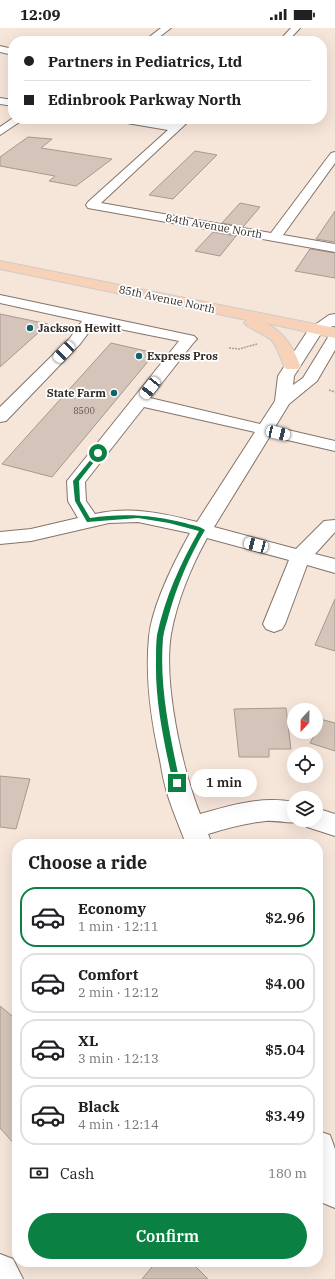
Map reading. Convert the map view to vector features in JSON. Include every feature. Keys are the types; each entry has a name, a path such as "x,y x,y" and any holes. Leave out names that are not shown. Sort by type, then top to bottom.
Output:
{"main road":[{"name":"85th Avenue North","path":"0,264 335,333"},
{"path":"44,274 84,288 256,325 279,339 288,351 292,366"},
{"path":"316,314 335,319"}],"street":[{"path":"155,36 166,28"},
{"path":"288,36 296,28"},
{"path":"0,132 12,124"},
{"path":"152,124 176,128 180,124"},
{"name":"84th Avenue North","path":"176,128 92,205 335,248"},
{"path":"275,237 335,155"},
{"path":"0,299 189,339 76,481 77,501 89,520"},
{"path":"0,417 75,341 91,319"},
{"path":"283,401 286,376 292,366 316,329 335,319"},
{"path":"287,812 266,811 238,815 195,835 180,795 170,760 162,716 159,671 160,636 174,586 185,560 202,530 283,401 309,381 335,337"},
{"path":"141,401 335,446"},
{"path":"0,538 31,535 89,520 117,516 138,516 169,521 335,566"},
{"path":"274,624 300,557 331,525 335,526"},
{"path":"323,822 335,826"},
{"path":"323,1160 335,1191"},
{"path":"0,1272 5,1279"}],"path":[{"path":"229,348 239,349 264,342"},
{"path":"329,390 335,392"}],"building":[{"path":"28,137 52,139 41,148 112,159 76,186 49,181 55,176 0,166 0,157"},
{"path":"195,151 217,155 173,199 149,195"},
{"path":"240,203 260,207 243,227 222,223"},
{"path":"335,211 335,242 316,239"},
{"path":"213,232 236,236 220,256 195,251"},
{"path":"310,249 335,253 335,278 295,271"},
{"path":"0,314 48,324 0,367"},
{"path":"111,343 155,353 52,477 2,464"},
{"path":"335,599 335,651 315,645"},
{"path":"286,708 287,739 290,739 291,747 287,747 287,749 269,749 269,757 239,757 234,709"},
{"path":"323,720 335,723 335,751 310,743 312,739 323,739"},
{"path":"0,776 30,779 16,829 0,827"},
{"path":"0,1006 12,1016 12,1141 0,1128"},
{"path":"152,1267 196,1267 208,1279 142,1279"}],"place":[{"name":"Jackson Hewitt","path":"30,328"},
{"name":"Express Pros","path":"139,356"},
{"name":"State Farm","path":"114,393"}],"route":[{"path":"98,453 76,481 77,501 89,520 124,516 150,517 202,530 185,560 174,586 160,636 159,671 162,716 170,760 177,783"}]}
